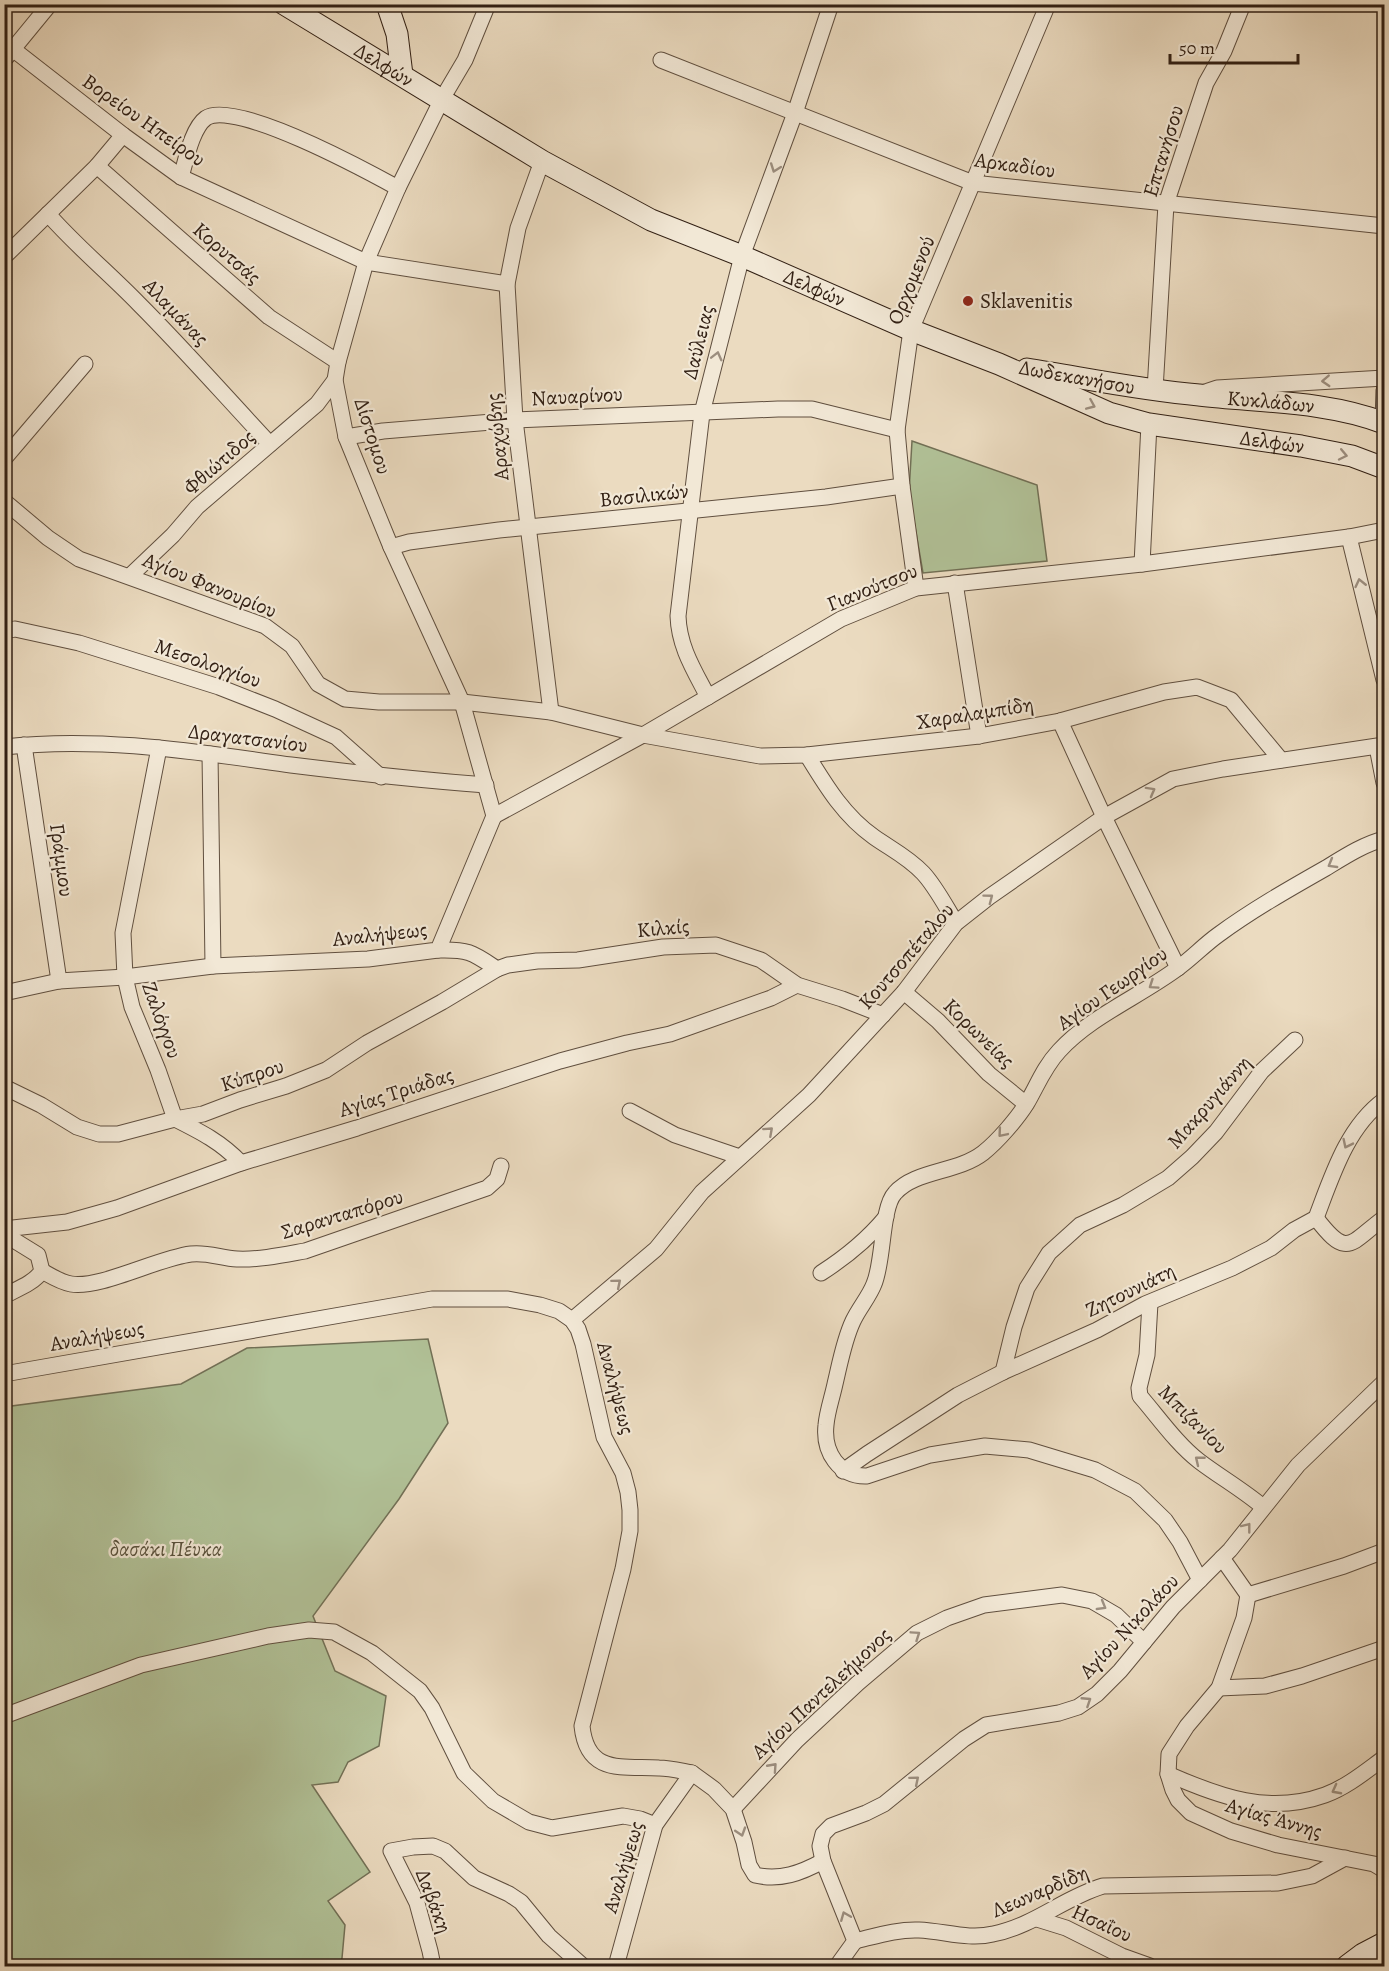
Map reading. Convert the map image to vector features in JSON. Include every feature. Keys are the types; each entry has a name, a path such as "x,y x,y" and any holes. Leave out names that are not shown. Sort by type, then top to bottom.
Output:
{"main road":[{"name":"Δελφών","path":"284,4 542,161 651,220 742,256 911,330 999,364 1109,412 1149,424 1301,446 1352,456 1384,468"},
{"path":"387,4 397,34 402,75"},
{"name":"Δωδεκανήσου","path":"999,364 1155,390"},
{"name":"Κυκλάδων","path":"1155,390 1302,405 1356,414 1384,422"},
{"path":"1347,1966 1384,1942"}],"street":[{"path":"8,52 50,4"},
{"name":"Δίστομου","path":"488,4 465,60 442,99 398,188 366,262 335,380 346,437 391,547 462,702 494,816"},
{"name":"Δαύλειας","path":"708,697 683,651 678,630 702,412 742,256 795,113 831,4"},
{"name":"Ορχομενού","path":"916,588 897,430 911,330 1048,4"},
{"name":"Επτανήσου","path":"1155,390 1166,204 1206,83 1224,51 1243,4"},
{"name":"Βορείου Ηπείρου","path":"8,52 181,177 366,262 507,284"},
{"name":"Αρκαδίου","path":"661,60 974,183 1384,226"},
{"path":"181,177 195,132 204,120 213,114 227,114 280,130 339,156 398,188"},
{"path":"4,257 96,166 123,135"},
{"name":"Αραχώβης","path":"542,161 518,228 507,284 514,420 551,712"},
{"name":"Κορυτσάς","path":"96,166 269,317 338,362"},
{"name":"Αλαμάνας","path":"48,214 68,237 179,345 270,444"},
{"path":"4,459 85,364"},
{"path":"1198,395 1217,388 1384,378"},
{"name":"Φθιώτιδος","path":"130,576 197,507 317,404 335,380"},
{"path":"1384,390 1384,422"},
{"name":"Ναυαρίνου","path":"346,437 383,431 514,420 812,409 897,430"},
{"path":"1142,564 1149,424"},
{"name":"Βασιλικών","path":"391,547 429,539 826,497 902,486"},
{"name":"Αγίου Φανουρίου","path":"4,501 48,538 80,559 264,626 292,646 318,684 345,699 379,702 462,702 551,712 643,735"},
{"name":"Γιανούτσου","path":"494,816 643,735 841,619 916,588 1142,564 1349,537 1384,530"},
{"path":"1349,537 1384,680"},
{"path":"955,583 979,736"},
{"name":"Μεσολογγίου","path":"4,630 15,629 79,643 219,687 336,737 381,777"},
{"name":"Χαραλαμπίδη","path":"643,735 760,756 807,755 979,736 1060,721 1164,692 1197,687 1231,700 1281,760"},
{"path":"1060,721 1178,968"},
{"name":"Δραγατσανίου","path":"4,747 92,742 210,754 381,777 486,785"},
{"name":"Γράμμου","path":"24,745 58,981"},
{"path":"1381,746 1384,783"},
{"name":"Κουτσοπέταλου","path":"572,1320 656,1249 702,1192 809,1095 904,992 957,923 989,897 1104,817 1173,779 1192,774 1381,746"},
{"name":"Ζαλόγγου","path":"159,748 123,933 125,977 132,1007 175,1119"},
{"path":"210,754 213,966"},
{"path":"807,755 847,814 873,837 908,858 925,875 957,923"},
{"name":"Αναλήψεως","path":"4,993 58,981 125,977 213,966 368,959 438,950 494,816"},
{"name":"Αγίου Γεωργίου","path":"821,1273 861,1244 886,1217 888,1202 910,1181 962,1165 982,1154 1000,1138 1026,1104 1039,1078 1059,1051 1095,1021 1178,968 1216,936 1254,910 1354,852 1384,839"},
{"name":"Κιλκίς","path":"497,969 537,960 578,960 663,947 716,945 761,960 797,985 883,1016"},
{"path":"438,950 460,949 473,952 497,969"},
{"name":"Κύπρου","path":"4,1087 41,1105 77,1127 99,1134 118,1134 203,1114 326,1070 368,1043 497,969"},
{"name":"Αγίας Τριάδας","path":"4,1229 67,1222 117,1208 241,1163 357,1128 560,1061 670,1034 771,998 797,985"},
{"name":"Κορωνείας","path":"904,992 938,1022 989,1074 1026,1104"},
{"name":"Μακρυγιάννη","path":"1004,1372 1014,1327 1027,1288 1049,1253 1080,1225 1123,1205 1168,1179 1216,1132 1262,1071 1295,1040"},
{"path":"1384,1100 1354,1130 1331,1178 1316,1218 1330,1237 1339,1242 1349,1243 1355,1242 1384,1218"},
{"path":"630,1111 675,1135 740,1157"},
{"path":"175,1119 219,1143 241,1163"},
{"name":"Σαρανταπόρου","path":"42,1271 58,1280 73,1284 99,1281 191,1254 213,1254 234,1259 305,1251 487,1188 497,1179 501,1166"},
{"path":"886,1217 882,1253 874,1284 853,1321 840,1360 825,1427 832,1457 843,1471 857,1476 867,1476 930,1455 985,1446 1029,1450 1095,1470 1135,1491 1165,1520 1180,1542 1200,1580"},
{"name":"Ζητουνιάτη","path":"843,1471 958,1395 1150,1303 1232,1268 1271,1248 1294,1230 1316,1218"},
{"path":"4,1234 38,1255 42,1271 38,1277 4,1296"},
{"name":"Αναλήψεως","path":"4,1374 432,1299 508,1299 559,1311 572,1320 583,1344 604,1437 623,1473 630,1510 628,1550 582,1726 583,1739 591,1754 601,1764 628,1768 661,1767 692,1773 655,1825 616,1966"},
{"name":"Μπιζανίου","path":"1150,1303 1147,1355 1139,1388 1140,1396 1198,1460 1243,1490 1263,1507"},
{"name":"Αγίου Νικολάου","path":"855,1941 822,1861 820,1846 823,1834 831,1826 866,1814 884,1804 964,1739 986,1725 1059,1713 1078,1707 1097,1694 1173,1607 1222,1558 1298,1465 1384,1382"},
{"path":"1248,1594 1344,1566 1384,1551"},
{"path":"1222,1558 1248,1594 1244,1618 1219,1688 1187,1726 1169,1754 1168,1774 1227,1797 1258,1804 1292,1803 1326,1795 1359,1777 1384,1758"},
{"name":"Αγίου Παντελεήμονος","path":"733,1809 797,1740 872,1670 917,1633 947,1618 984,1605 1062,1595 1092,1601 1116,1615 1144,1642"},
{"path":"4,1716 141,1665 268,1636 309,1630 334,1632 372,1653 420,1691 432,1708 464,1773 493,1801 529,1822 552,1828 623,1816 655,1825"},
{"path":"1219,1688 1265,1686 1384,1648"},
{"path":"692,1773 714,1788 733,1809 749,1865 756,1875 780,1878 803,1872 822,1861"},
{"name":"Αγίας Άννης","path":"1168,1774 1178,1800 1191,1813 1240,1834 1278,1845 1374,1864 1384,1870"},
{"name":"Δαβάκη","path":"433,1966 417,1903 391,1851 433,1846 445,1851 474,1878 521,1902 549,1936 584,1966"},
{"name":"Λεωναρδίδη","path":"855,1941 890,1933 918,1930 979,1936 995,1934 1037,1919 1086,1891 1104,1886 1278,1882 1312,1876 1346,1858"},
{"name":"Ησαΐου","path":"1037,1919 1066,1928 1122,1956 1150,1966"},
{"path":"837,1966 855,1941"}],"green space":[{"path":"912,441 1037,485 1047,561 923,573 909,492"},
{"name":"δασάκι Πέυκα","path":"428,1339 448,1423 399,1499 313,1616 335,1671 386,1696 379,1746 348,1762 338,1782 312,1785 370,1872 328,1901 345,1925 342,1958 339,1966 5,1966 4,1407 181,1384 247,1348"}],"place":[{"name":"Sklavenitis","path":"968,301"}]}
